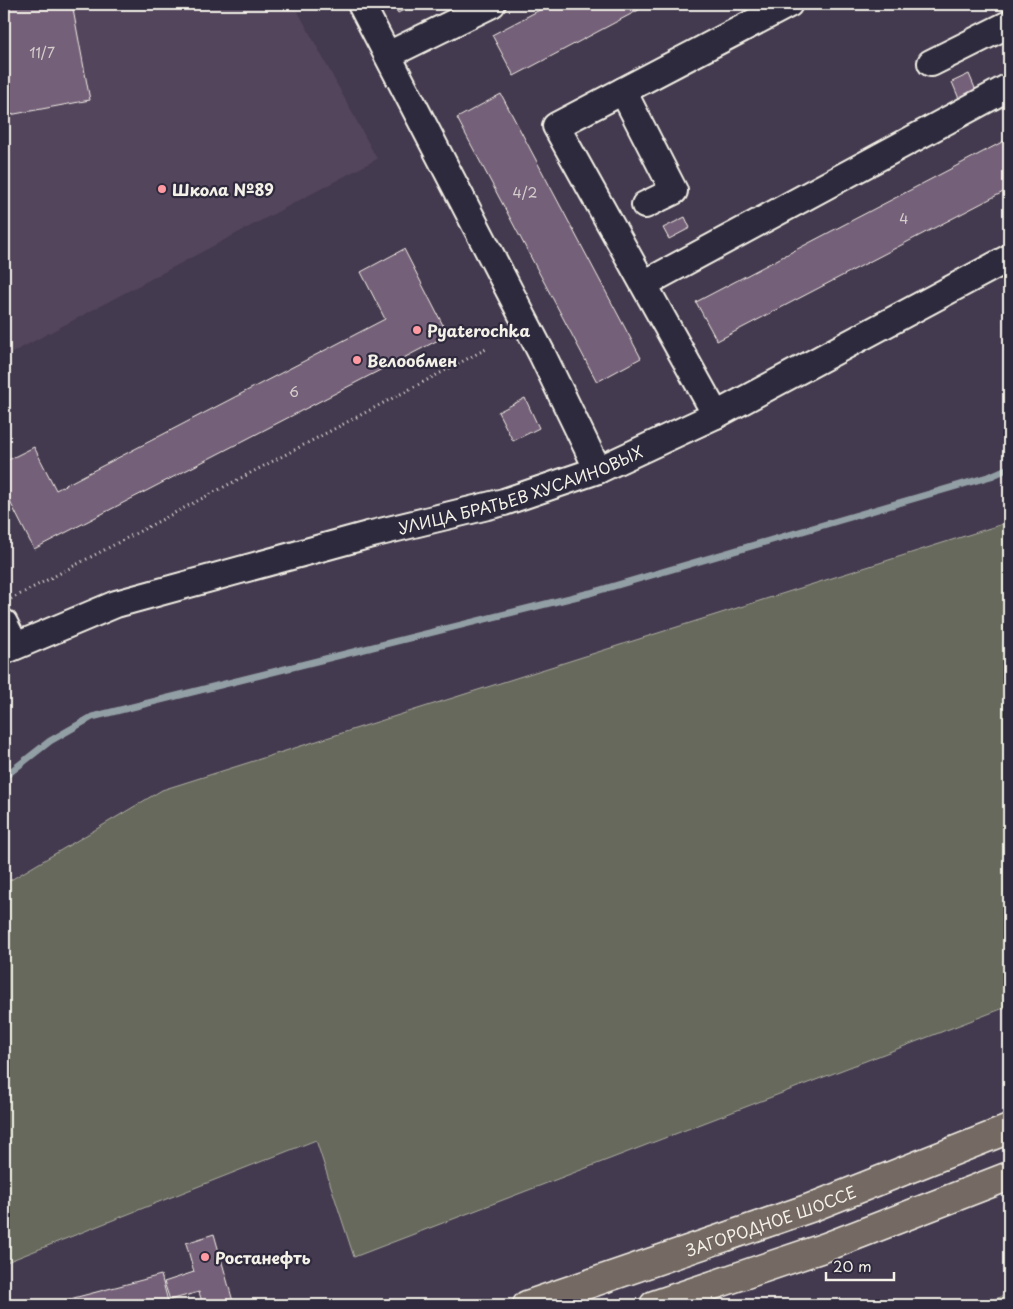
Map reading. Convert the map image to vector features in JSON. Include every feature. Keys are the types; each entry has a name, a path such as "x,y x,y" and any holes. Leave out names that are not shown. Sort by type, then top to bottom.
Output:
{"highway":[{"name":"ЗАГОРОДНОЕ ШОССЕ","path":"527,1305 810,1208 1009,1128"},
{"path":"654,1305 826,1247 1009,1176"}],"street":[{"path":"361,4 542,354 598,470"},
{"path":"388,55 492,4"},
{"path":"716,416 556,126 789,4"},
{"path":"931,63 1009,24"},
{"path":"644,284 1009,87"},
{"path":"623,91 674,191 646,205"},
{"name":"УЛИЦА БРАТЬЕВ ХУСАИНОВЫХ","path":"8,640 116,604 368,535 504,502 598,470 716,416 1009,258"}],"path":[{"path":"4,603 486,349"}],"shaded area":[{"name":"Школа №89","path":"4,4 294,4 377,159 4,357"}],"green space":[{"path":"1009,522 1009,1006 354,1257 316,1140 4,1263 4,884 162,790"},
{"path":"1009,1294 1009,1305 979,1305"}],"building":[{"path":"4,4 72,4 90,100 4,116"},
{"path":"393,4 415,4 398,13"},
{"path":"551,4 650,4 514,76 492,35"},
{"path":"969,74 977,93 960,101 952,82"},
{"path":"501,94 641,358 597,382 457,118"},
{"path":"1004,141 1009,152 1009,189 717,341 696,302"},
{"path":"685,217 690,228 669,239 663,228"},
{"path":"404,249 448,335 34,549 4,490 4,462 34,447 56,490 385,319 361,272"},
{"path":"525,398 539,428 513,441 498,412"},
{"name":"Ростанефть","path":"214,1234 234,1305 203,1305 199,1292 170,1300 164,1282 194,1272 186,1243"},
{"path":"161,1275 169,1305 47,1305"}],"waterway":[{"path":"4,777 50,741 92,717 590,593 991,476 1009,468"}],"place":[{"name":"Школа №89","path":"162,189"},
{"name":"Pyaterochka","path":"417,330"},
{"name":"Велообмен","path":"357,360"},
{"name":"Ростанефть","path":"205,1257"}]}
